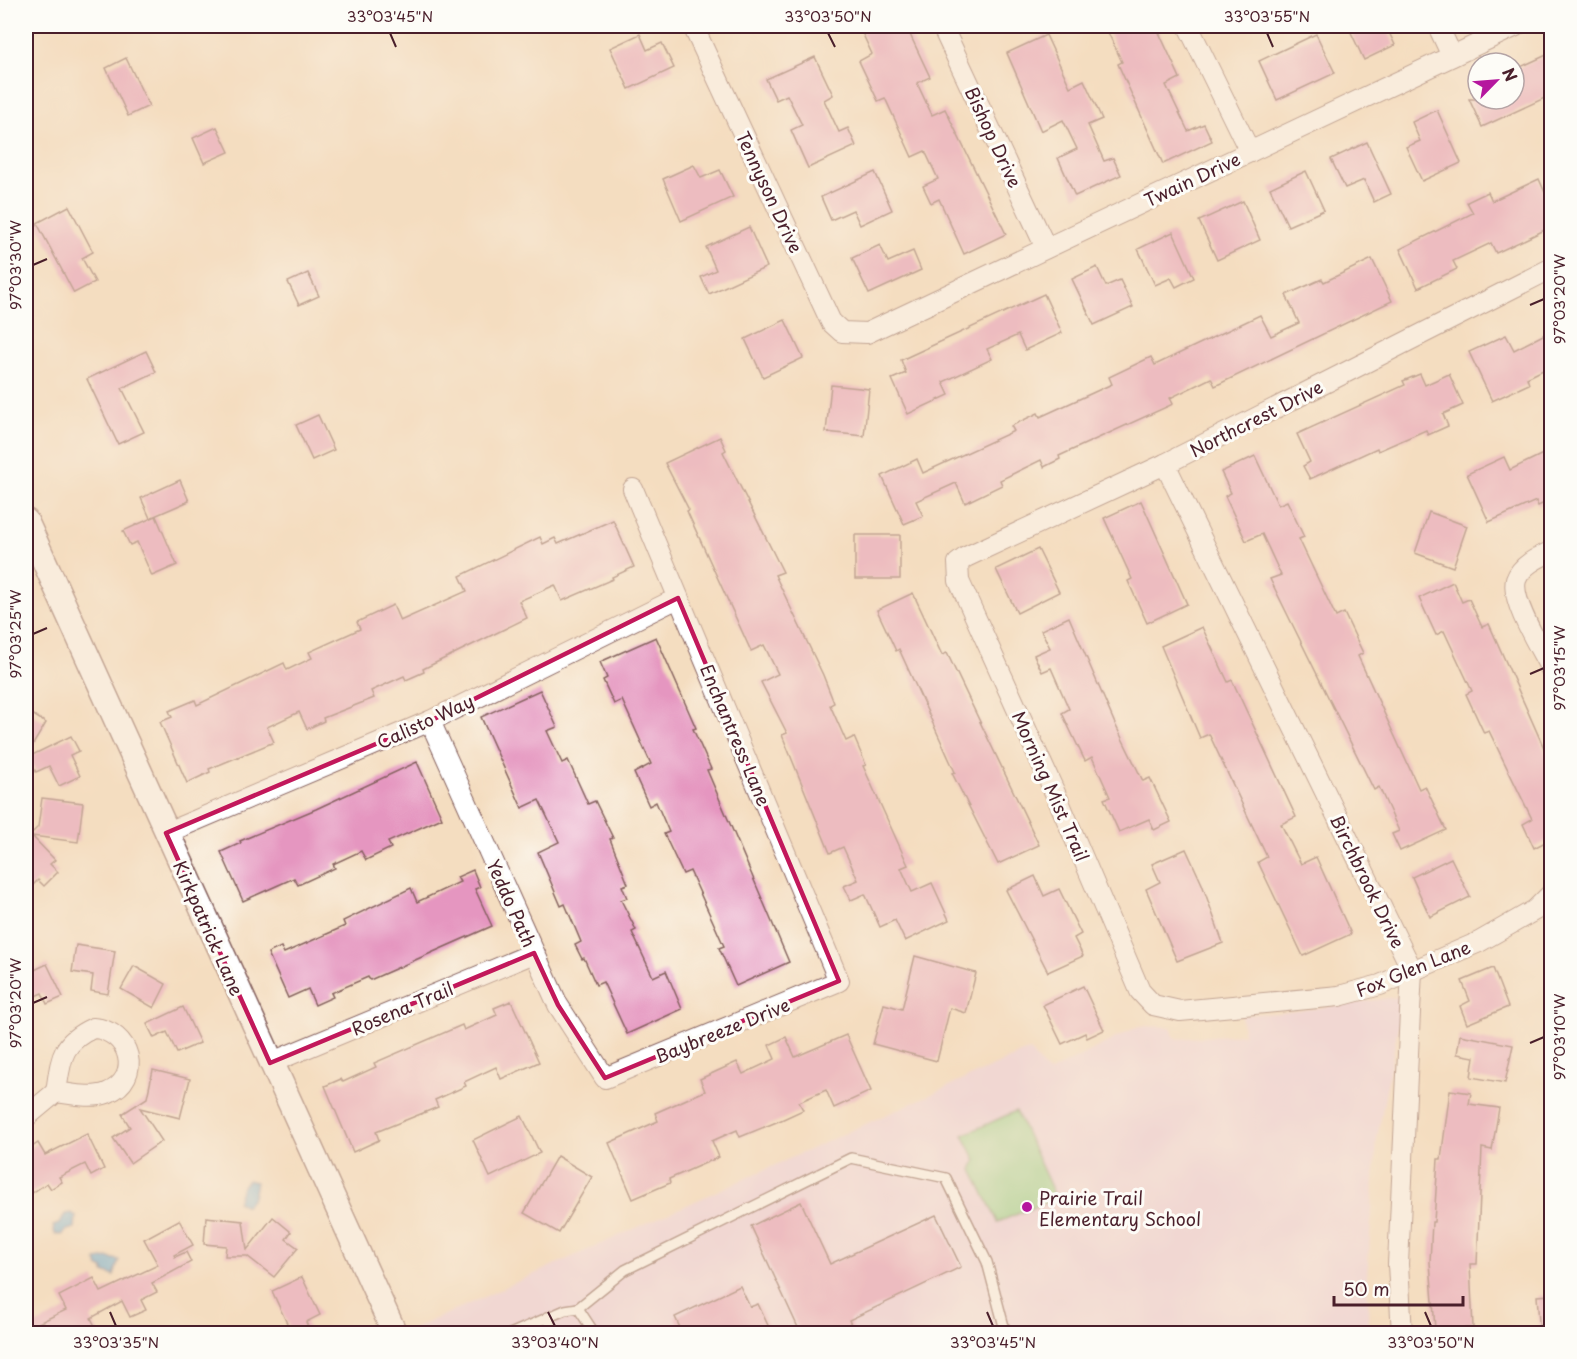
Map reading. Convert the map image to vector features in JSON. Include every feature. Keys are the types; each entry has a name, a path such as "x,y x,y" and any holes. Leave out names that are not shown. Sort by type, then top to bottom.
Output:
{"street":[{"name":"Tennyson Drive","path":"693,26 831,322 842,332 867,333"},
{"name":"Bishop Drive","path":"942,26 1046,248"},
{"path":"1188,26 1250,152"},
{"path":"1438,26 1452,56"},
{"name":"Twain Drive","path":"867,333 1516,26"},
{"name":"Northcrest Drive","path":"958,563 976,552 1165,464 1551,268"},
{"name":"Birchbrook Drive","path":"1165,464 1412,970 1398,1264 1402,1334"},
{"name":"Enchantress Lane","path":"633,489 839,981"},
{"name":"Kirkpatrick Lane","path":"26,521 270,1063 395,1334"},
{"path":"1551,551 1524,567 1516,581 1519,606 1551,671"},
{"name":"Morning Mist Trail","path":"958,563 959,581 1060,804 1140,991 1153,1005"},
{"name":"Calisto Way","path":"166,833 430,721 678,597"},
{"name":"Yeddo Path","path":"430,721 558,1005 605,1078"},
{"name":"Fox Glen Lane","path":"1153,1005 1180,1011 1339,996 1380,985 1488,936 1534,910 1551,893"},
{"name":"Rosena Trail","path":"270,1063 534,953"},
{"name":"Baybreeze Drive","path":"605,1078 839,981"},
{"path":"26,1117 56,1092"}],"lane":[{"path":"510,1334 565,1310 578,1308 625,1270 851,1158 946,1178 987,1262 1006,1334"},
{"path":"578,1308 595,1334"},
{"path":"547,1317 555,1334"}],"highlighted area":[{"path":"678,598 839,981 605,1078 558,1005 534,953 270,1063 166,833 430,721"}],"shaded area":[{"name":"Prairie Trail Elementary School","path":"1404,996 1377,1138 1367,1276 1369,1333 402,1334 1029,1050 1048,1073 1139,1026 1171,1027 1175,1039 1244,1034 1241,1015 1280,1013"}],"green space":[{"path":"1016,1111 1056,1198 998,1222 972,1170 976,1160 963,1135"}],"water":[{"path":"248,1180 256,1182 253,1197 246,1206 237,1202 242,1187"},
{"path":"72,1213 76,1217 75,1228 67,1230 62,1235 55,1234 53,1226 59,1224 65,1214"},
{"path":"109,1258 119,1260 114,1276 104,1272 96,1260"}],"building":[{"path":"859,26 906,26 930,77 917,83 932,115 945,109 1006,234 964,254 939,199 931,203 923,186 938,179 925,151 912,157 885,98 878,101 859,61 872,54"},
{"path":"1105,26 1156,26 1180,78 1166,85 1188,131 1204,124 1212,141 1163,164 1118,64 1122,62"},
{"path":"1348,26 1386,26 1395,45 1364,60"},
{"path":"640,34 647,50 662,43 674,68 629,89 610,48"},
{"path":"1316,34 1335,73 1277,100 1259,61"},
{"path":"1046,35 1070,87 1084,80 1102,119 1088,125 1104,161 1113,158 1121,175 1075,196 1058,158 1077,149 1063,120 1041,131 1007,53"},
{"path":"1551,53 1551,95 1526,107 1526,64"},
{"path":"815,57 833,95 824,100 839,132 848,128 856,146 808,168 791,130 802,125 787,95 776,100 766,79"},
{"path":"126,58 149,106 128,116 106,68"},
{"path":"1437,110 1461,163 1422,181 1406,147 1420,141 1412,122"},
{"path":"1475,111 1516,111 1482,127"},
{"path":"217,127 229,152 204,163 193,138"},
{"path":"1367,142 1391,194 1374,202 1364,180 1345,188 1331,159"},
{"path":"694,165 701,178 720,170 733,197 681,221 663,179"},
{"path":"1306,171 1324,210 1288,226 1270,188"},
{"path":"875,172 892,210 860,225 853,210 831,220 821,197"},
{"path":"1539,179 1551,206 1551,227 1496,253 1491,243 1453,261 1457,269 1418,288 1400,249 1473,213 1467,202 1488,192 1492,201"},
{"path":"1243,201 1260,240 1217,260 1199,221"},
{"path":"69,206 93,252 82,258 95,282 74,293 37,223"},
{"path":"749,227 767,267 709,294 701,277 716,270 706,247"},
{"path":"1173,232 1194,278 1176,287 1171,278 1155,285 1138,249"},
{"path":"880,245 888,262 913,251 921,270 869,294 852,258"},
{"path":"1372,259 1392,301 1215,386 1211,378 1170,398 1173,404 1059,456 1060,459 1044,467 1041,460 1000,480 1002,485 965,503 956,483 916,501 923,516 904,524 882,476 917,459 923,473 1014,431 1011,426 1038,413 1040,417 1112,384 1109,377 1151,357 1155,365 1260,315 1271,336 1299,323 1286,295 1322,279 1324,282"},
{"path":"1097,267 1106,286 1120,280 1133,307 1094,325 1072,279"},
{"path":"308,273 319,296 299,305 288,282"},
{"path":"1044,294 1062,333 1025,350 1018,335 987,349 992,359 943,382 949,395 908,414 892,379 906,373 901,360"},
{"path":"785,320 803,358 763,377 745,339"},
{"path":"1551,331 1551,366 1527,378 1529,384 1492,401 1469,352 1506,335 1514,350"},
{"path":"146,351 156,372 122,388 144,432 118,444 87,379"},
{"path":"1420,374 1425,385 1449,374 1463,405 1443,414 1448,426 1428,435 1426,430 1378,451 1377,448 1310,479 1303,466 1310,462 1297,434 1405,385 1403,381"},
{"path":"831,385 869,389 864,436 826,432"},
{"path":"318,415 334,450 312,460 296,425"},
{"path":"720,437 726,450 723,452 783,572 775,575 823,675 834,703 830,705 846,741 854,737 866,765 863,766 908,865 901,868 912,892 932,883 949,920 905,941 895,920 880,927 865,894 851,900 844,886 858,880 843,847 830,853 782,735 787,733 761,682 778,674 764,645 751,651 687,511 689,510 665,463"},
{"path":"1551,450 1551,500 1538,506 1536,501 1489,522 1467,474 1504,457 1510,470"},
{"path":"1255,456 1278,505 1287,501 1304,537 1299,539 1336,617 1344,613 1363,653 1358,656 1419,789 1425,786 1446,830 1400,851 1392,834 1399,831 1379,787 1374,790 1270,579 1281,575 1262,534 1246,541 1225,496 1231,493 1221,472"},
{"path":"180,480 189,501 150,518 141,498"},
{"path":"1141,501 1187,604 1147,623 1128,581 1132,579 1104,518"},
{"path":"1429,512 1467,526 1453,567 1415,553"},
{"path":"156,516 177,565 152,576 137,542 130,545 123,531"},
{"path":"613,520 634,567 612,577 613,579 562,601 555,585 519,601 527,618 423,669 424,672 406,680 404,676 371,691 374,698 323,718 324,721 307,729 299,712 267,727 274,742 209,769 210,772 187,783 160,722 172,717 169,711 195,700 197,705 284,663 287,670 312,658 309,652 360,629 357,622 393,605 400,621 467,591 460,576 540,537 543,544 555,538 558,544"},
{"path":"855,535 900,535 900,579 855,579"},
{"path":"1038,549 1059,592 1017,613 996,569"},
{"path":"1453,582 1462,602 1469,599 1482,627 1489,624 1551,764 1551,839 1534,848 1523,824 1532,819 1489,731 1484,733 1466,694 1472,691 1444,631 1436,635 1419,598"},
{"path":"913,593 942,655 947,653 1039,845 998,864 952,773 955,772 899,649 896,651 877,610"},
{"path":"1069,617 1115,724 1143,781 1150,778 1171,822 1154,830 1149,819 1119,832 1104,799 1110,797 1092,757 1085,761 1062,713 1069,709 1051,668 1042,672 1034,655 1050,648 1041,630"},
{"path":"1202,627 1228,682 1232,680 1296,817 1281,824 1301,864 1316,857 1351,934 1303,956 1258,862 1267,857 1209,734 1200,738 1161,646"},
{"path":"656,637 696,728 693,729 711,769 707,770 789,962 736,986 719,948 724,946 690,871 683,874 664,834 669,832 656,802 649,806 634,773 651,764 622,700 614,704 603,680 607,678 600,662"},
{"path":"540,690 557,727 547,731 562,763 568,760 588,804 595,801 613,838 610,839 628,884 622,886 627,898 621,900 636,930 632,932 653,977 666,971 682,1009 627,1034 603,982 596,985 584,958 582,959 575,945 581,942 565,904 561,906 538,852 559,842 539,800 522,808 481,717"},
{"path":"26,710 46,723 26,756"},
{"path":"71,736 79,751 70,755 80,776 59,786 49,766 36,772 28,757"},
{"path":"417,762 442,818 388,842 391,848 366,860 361,851 333,864 335,868 298,885 294,878 243,901 221,852 241,843 240,841"},
{"path":"42,798 83,803 78,842 32,836 55,860 50,864 58,872 44,886 38,880 26,892 26,830 30,835 38,827"},
{"path":"1186,849 1202,884 1223,943 1177,961 1146,889 1160,882 1152,864"},
{"path":"1451,858 1470,897 1430,917 1412,877"},
{"path":"473,870 480,887 475,889 492,926 370,980 368,977 331,993 333,997 315,1005 308,989 288,998 268,953 281,947 284,953 345,926 343,921 411,888 417,902 460,882 457,877"},
{"path":"1035,876 1044,896 1059,889 1081,934 1074,938 1083,956 1048,972 1006,890"},
{"path":"76,945 115,951 108,994 91,991 93,975 72,972"},
{"path":"915,956 976,973 966,1013 950,1008 937,1061 873,1044 884,1004 902,1009"},
{"path":"47,964 63,997 47,1004 42,993 26,1000 26,974"},
{"path":"134,966 166,984 154,1008 121,989"},
{"path":"1493,968 1508,1007 1467,1024 1460,1006 1470,1001 1462,981"},
{"path":"1083,986 1104,1030 1087,1038 1085,1033 1062,1044 1043,1005"},
{"path":"511,1001 539,1062 501,1079 496,1067 464,1082 466,1086 435,1100 438,1107 376,1132 379,1140 353,1152 325,1086 341,1079 343,1082 376,1067 374,1063 462,1025 464,1030 497,1015 494,1008"},
{"path":"183,1007 200,1043 177,1053 167,1032 154,1038 147,1024"},
{"path":"846,1035 871,1091 834,1108 826,1090 799,1102 803,1110 779,1121 740,1137 737,1130 712,1141 719,1157 669,1179 670,1183 633,1199 609,1143 658,1121 655,1113 705,1091 700,1079 737,1062 743,1074 775,1059 769,1045 786,1037 795,1057"},
{"path":"1460,1035 1513,1045 1505,1083 1471,1077 1474,1057 1457,1054"},
{"path":"153,1070 190,1079 180,1118 140,1108 162,1141 130,1163 113,1138 130,1127 122,1114 147,1098"},
{"path":"1450,1090 1471,1093 1469,1104 1499,1108 1492,1150 1482,1148 1477,1264 1470,1264 1473,1328 1435,1329 1430,1262 1432,1222 1434,1222 1438,1159 1441,1159"},
{"path":"522,1116 540,1153 490,1177 473,1140"},
{"path":"87,1134 104,1169 91,1176 85,1164 59,1177 62,1182 51,1189 47,1183 26,1197 26,1151 38,1143 45,1155"},
{"path":"557,1156 592,1177 559,1233 524,1213"},
{"path":"801,1202 830,1264 936,1215 961,1267 849,1320 855,1334 801,1334 751,1226"},
{"path":"206,1217 243,1221 247,1250 273,1217 291,1232 286,1239 298,1248 274,1277 247,1256 225,1256 226,1246 204,1244"},
{"path":"179,1220 193,1245 174,1255 175,1257 186,1252 191,1262 152,1283 157,1292 141,1300 146,1310 130,1317 122,1301 91,1318 99,1334 26,1334 26,1329 66,1310 59,1296 94,1278 101,1292 158,1265 144,1239"},
{"path":"302,1277 320,1315 306,1322 311,1334 292,1334 272,1291"},
{"path":"740,1286 750,1307 758,1304 772,1334 683,1334 675,1317"},
{"path":"1551,1295 1551,1334 1540,1334 1537,1296"}],"place":[{"name":"Prairie Trail Elementary School","path":"1027,1207"}]}
